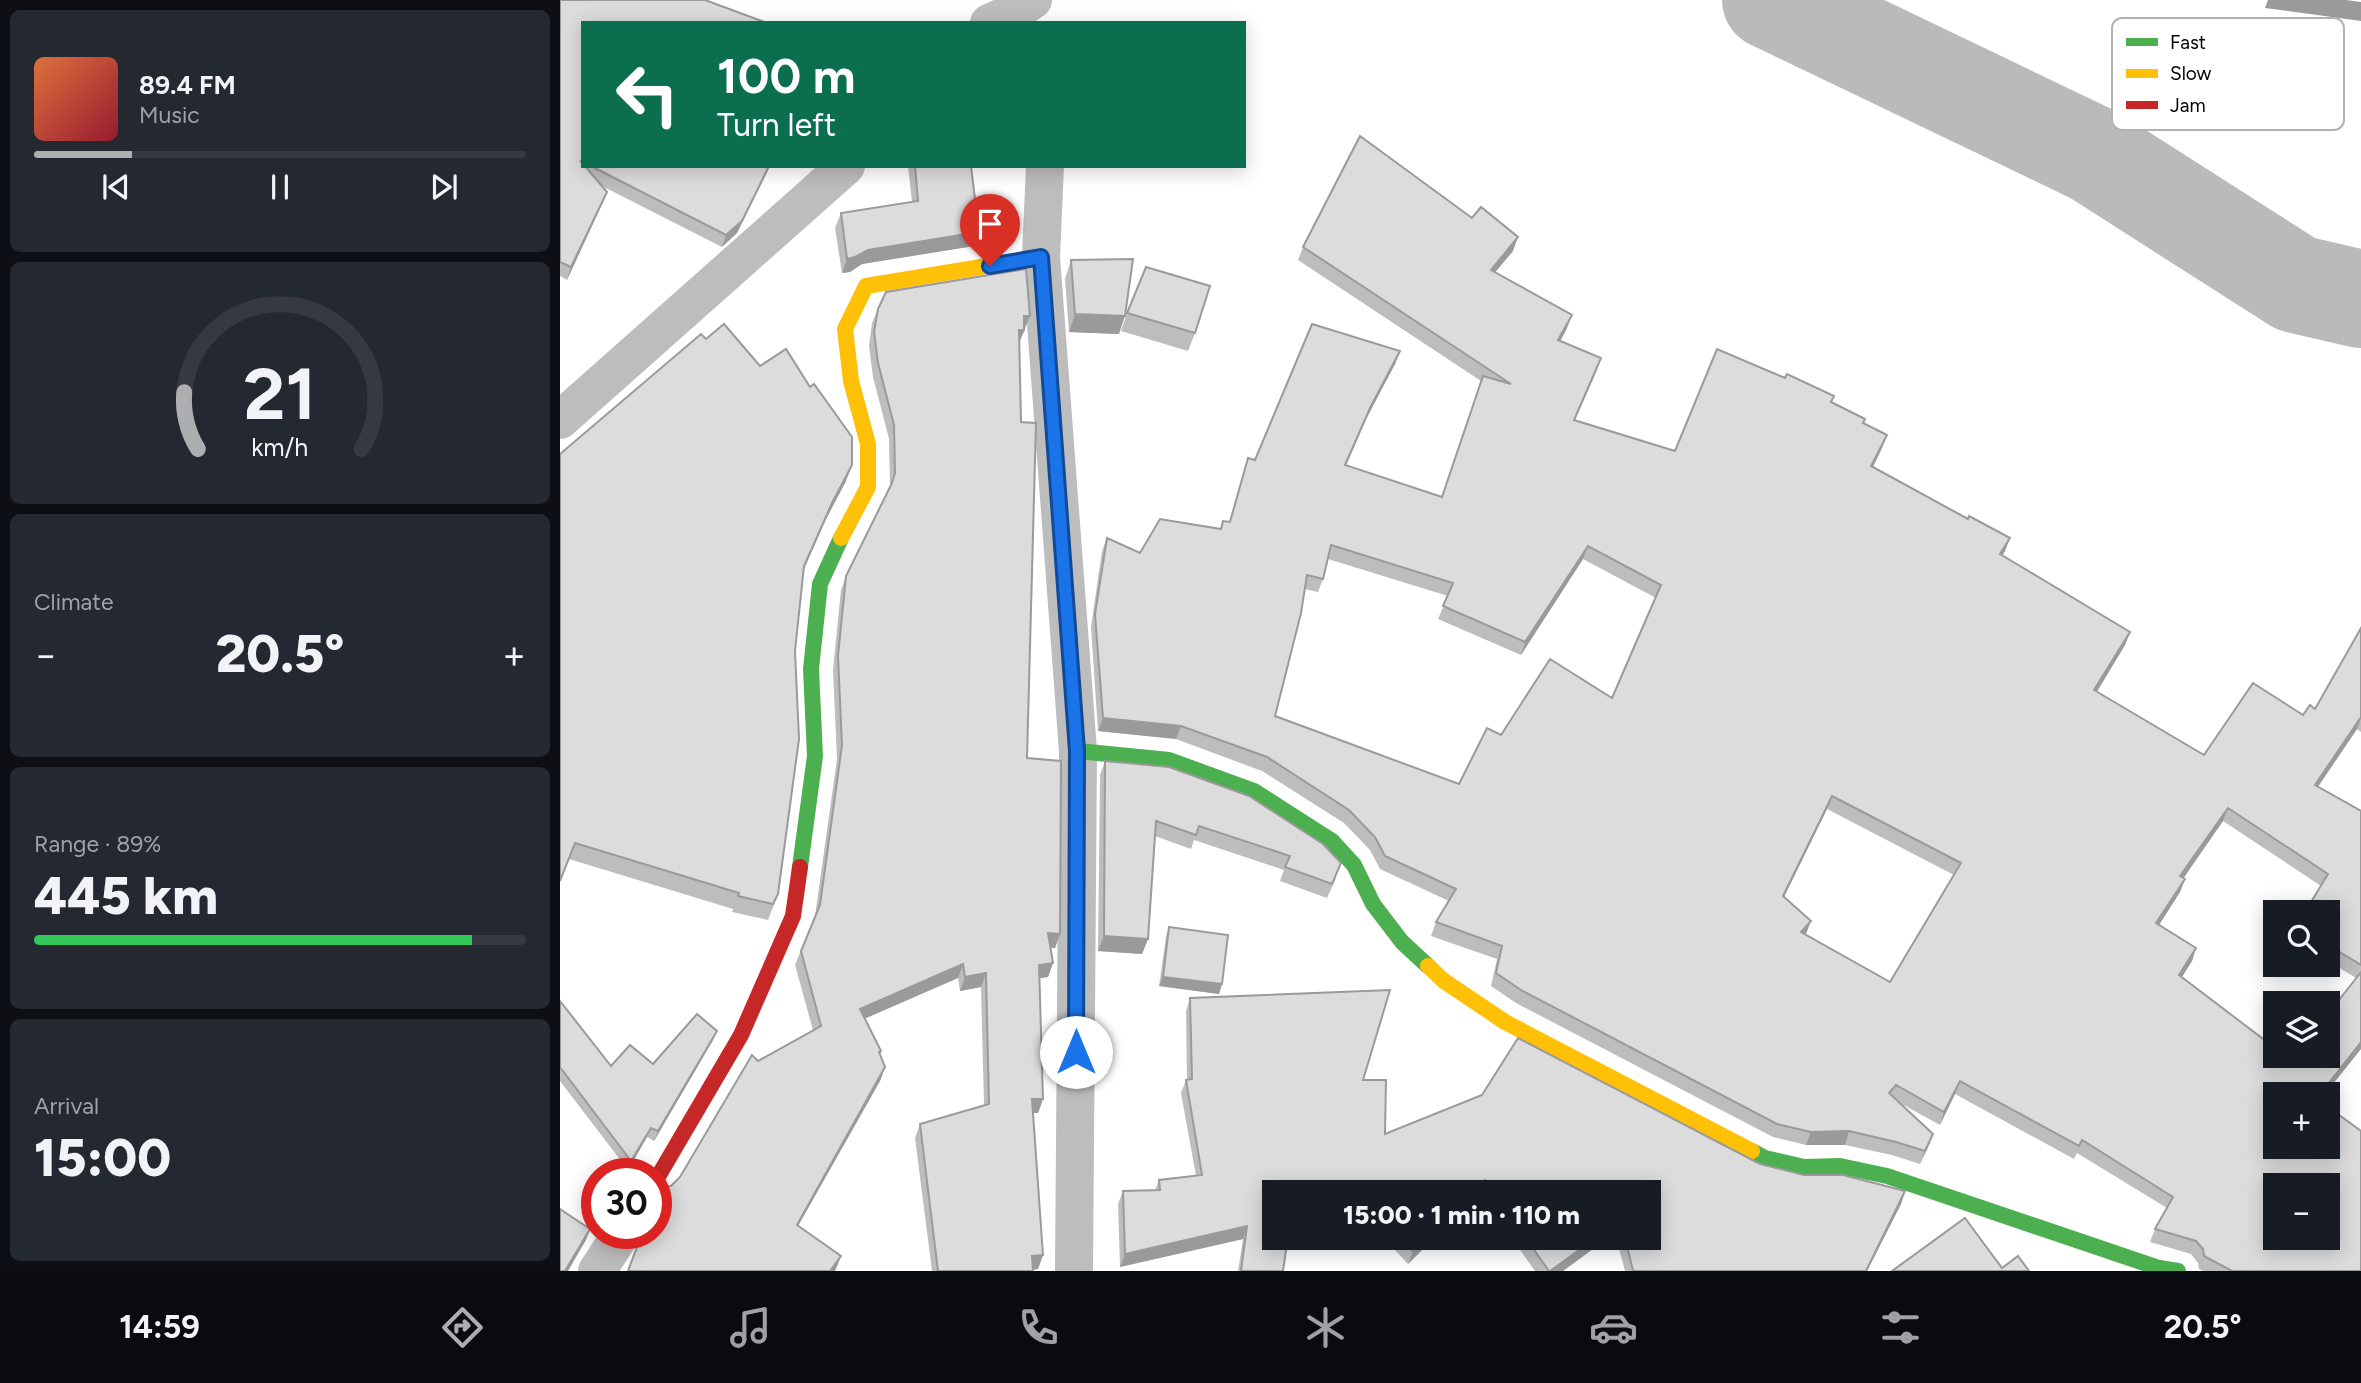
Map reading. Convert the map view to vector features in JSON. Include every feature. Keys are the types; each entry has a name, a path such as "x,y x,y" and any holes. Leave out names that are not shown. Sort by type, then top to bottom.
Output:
{"street":[{"path":"993,21 1033,0"},
{"path":"1053,21 1054,0"},
{"path":"560,421 844,168"},
{"path":"1045,168 1041,257 1077,751 1074,1271"},
{"path":"670,1158 741,1035 793,916 815,756 811,669 820,584 868,486 868,444 850,381 845,329 866,286 1041,257"},
{"path":"1077,751 1169,760 1254,791 1332,841 1354,865 1373,904 1402,942 1444,981 1505,1022 1765,1158 1804,1167 1840,1166 1888,1176 2159,1268 2178,1271"},
{"path":"597,1271 611,1249"}],"building":[{"path":"560,0 705,0 762,21 581,21 581,168 587,168 607,192 571,267 560,262"},
{"path":"1360,136 1472,218 1481,207 1518,237 1491,270 1572,315 1558,340 1601,358 1574,420 1675,451 1717,349 1785,378 1787,374 1834,396 1831,402 1865,419 1863,423 1887,435 1871,466 1968,519 1969,516 2010,538 2000,554 2130,632 2094,690 2204,755 2253,683 2303,715 2310,705 2315,709 2361,628 2361,717 2315,785 2361,811 2361,965 2340,952 2340,900 2312,900 2328,874 2228,808 2180,876 2185,879 2156,923 2196,948 2179,975 2263,1039 2263,1068 2340,1068 2340,999 2361,972 2361,1042 2329,1082 2263,1082 2263,1159 2340,1159 2340,1116 2361,1131 2361,1271 2232,1271 2204,1256 2203,1249 2196,1241 2155,1229 2173,1197 2082,1140 2079,1146 1960,1081 1944,1112 1896,1085 1889,1093 1933,1134 1925,1151 1849,1131 1811,1132 1777,1124 1521,990 1496,973 1502,946 1436,922 1456,889 1385,856 1375,837 1349,810 1267,757 1181,726 1103,718 1095,614 1107,538 1140,553 1160,519 1221,529 1223,521 1230,522 1248,458 1255,460 1312,324 1400,351 1371,406 1345,465 1442,497 1483,376 1511,384 1303,247","holes":["1331,545 1453,583 1443,606 1525,642 1588,546 1661,585 1612,698 1550,659 1501,735 1487,728 1459,784 1275,716 1301,613 1307,575 1323,579","1832,796 1961,863 1890,982 1801,932 1811,921 1783,896"]},
{"path":"595,168 768,168 742,221 726,235"},
{"path":"915,168 971,168 979,232 868,250 847,259 841,213 918,201"},
{"path":"1133,259 1125,316 1075,314 1071,260"},
{"path":"1146,267 1210,286 1195,333 1127,313"},
{"path":"1026,269 1030,316 1024,316 1024,330 1019,330 1021,422 1036,423 1027,758 1061,761 1060,934 1048,933 1053,963 1039,965 1043,1099 1032,1099 1043,1255 1032,1256 1033,1271 938,1271 920,1124 989,1104 986,973 965,977 963,964 860,1009 881,1051 879,1052 885,1067 797,1225 841,1256 830,1271 628,1271 636,1249 672,1249 672,1185 680,1177 752,1055 758,1061 821,1026 801,951 820,905 842,745 838,656 846,576 895,473 894,425 878,363 874,332 878,309 886,292"},
{"path":"724,324 760,366 786,349 810,387 814,384 852,437 852,465 804,566 795,651 799,739 778,894 773,904 738,896 739,893 575,843 560,881 560,454 701,334 706,339"},
{"path":"1105,761 1169,767 1249,796 1323,844 1341,863 1332,884 1285,867 1290,856 1199,826 1196,835 1156,821 1148,939 1104,936"},
{"path":"1169,927 1228,935 1222,984 1163,977"},
{"path":"1390,990 1363,1080 1386,1080 1385,1134 1482,1095 1518,1038 1760,1164 1804,1175 1843,1175 1905,1191 1866,1271 1633,1271 1628,1250 1661,1250 1661,1180 1262,1180 1262,1250 1286,1250 1283,1271 1241,1271 1247,1226 1125,1254 1123,1191 1160,1190 1159,1180 1202,1175 1186,1080 1192,1079 1190,998"},
{"path":"560,1001 611,1066 630,1045 653,1064 697,1014 717,1031 658,1131 651,1128 633,1158 629,1158 560,1067"},
{"path":"560,1209 581,1223 581,1244 565,1271 560,1271"},
{"path":"1965,1218 2002,1268 2018,1256 2029,1271 1892,1271"},
{"path":"1534,1250 1579,1250 1550,1271"}],"waterway":[{"path":"1771,0 2094,155 2296,284 2361,299"}],"traffic: fast":[{"path":"800,867 815,756 811,669 820,584 841,538"},
{"path":"1078,751 1169,760 1254,791 1332,841 1354,865 1373,904 1402,942 1428,966"},
{"path":"1752,1151 1765,1158 1804,1167 1840,1166 1887,1176 2159,1268 2178,1271"}],"traffic: slow":[{"path":"841,538 868,487 868,444 851,381 845,329 866,286 1041,257"},
{"path":"1428,966 1444,981 1505,1022 1752,1151"}],"traffic: jam":[{"path":"669,1158 741,1035 793,916 800,867"}],"route":[{"path":"990,266 1041,257 1077,751 1076,1052"}]}
